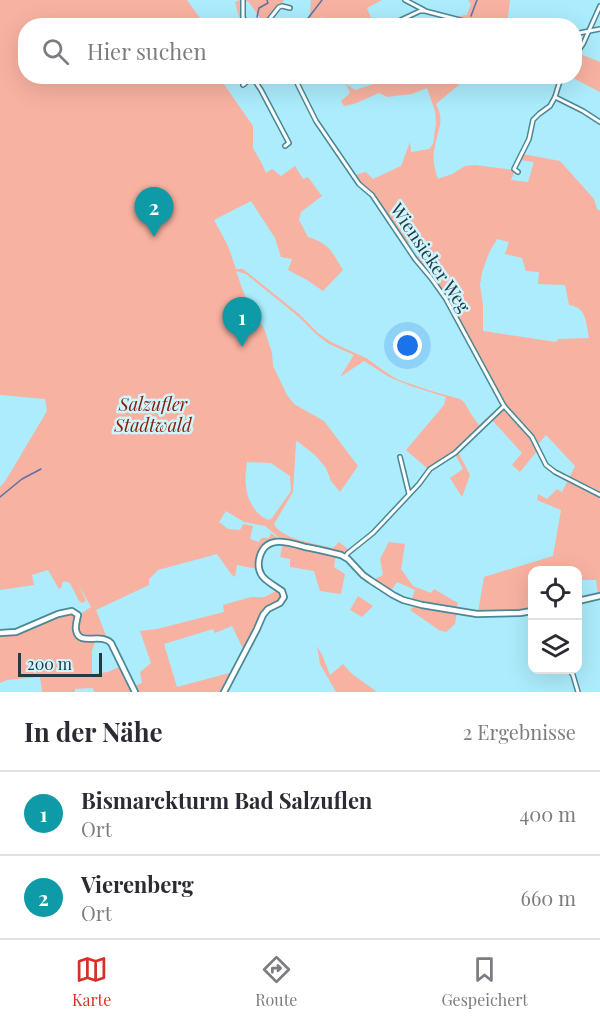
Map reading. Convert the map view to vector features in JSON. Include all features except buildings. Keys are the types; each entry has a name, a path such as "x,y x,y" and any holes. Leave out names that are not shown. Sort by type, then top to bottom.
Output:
{"main road":[{"path":"224,692 263,615 268,609 280,603 284,597 282,591 261,575 259,566 262,552 274,542 285,542 345,557 370,580 403,600 477,614 528,612"},
{"path":"582,600 600,596"},
{"path":"0,633 16,632 58,614 72,611 78,615 76,630 80,637 102,638 111,643 135,692"}],"street":[{"path":"243,0 244,18"},
{"path":"405,0 425,11 452,18"},
{"path":"582,45 600,6"},
{"path":"270,18 279,7 290,8"},
{"path":"405,18 425,11"},
{"path":"582,32 600,29"},
{"path":"257,84 289,143 285,146"},
{"name":"Wiensieker Weg","path":"297,84 316,121 359,184 372,195 446,299 504,406 532,437 546,465 551,470 600,495"},
{"path":"518,172 514,169 529,139 533,120 550,106 559,84"},
{"path":"555,97 600,122"},
{"path":"345,557 372,533 430,469 455,453 504,406"},
{"path":"400,457 409,494"},
{"path":"572,674 578,692"}],"green space":[{"name":"Salzufler Stadtwald","path":"0,0 187,0 200,18 18,18 18,84 224,84 253,126 253,148 266,173 272,169 281,176 295,166 303,179 308,177 322,196 301,212 299,220 308,237 326,246 343,270 323,291 288,270 292,259 281,257 275,238 251,201 214,220 228,246 236,269 243,269 331,342 366,358 399,380 460,399 479,425 501,405 522,426 537,451 520,472 512,465 522,453 492,420 458,452 470,475 462,497 450,478 463,469 455,454 428,469 406,450 444,405 446,397 389,377 364,361 340,377 354,355 329,344 246,274 236,271 248,305 264,328 272,353 273,366 287,395 294,404 324,421 358,466 340,492 331,481 326,468 315,455 297,441 293,492 274,524 284,534 292,537 333,548 339,542 350,551 344,555 281,539 265,526 244,522 226,511 219,522 228,529 240,530 243,524 253,526 250,539 259,542 261,538 269,538 271,533 278,538 264,547 257,569 237,565 235,577 217,554 158,570 149,579 149,585 96,610 107,638 85,638 78,634 77,625 79,615 91,607 79,585 86,601 82,603 70,583 64,581 59,589 48,570 32,575 34,585 0,590 0,487 47,411 45,399 0,395","holes":["247,462 271,463 290,476 291,491 272,518 269,520 264,518 250,502 247,491"]},
{"path":"240,0 284,0 271,18 260,18 248,1 243,3 244,18 240,18 235,2"},
{"path":"311,0 382,0 367,8 371,18 308,18"},
{"path":"468,0 510,0 508,18 457,18 467,15 471,4"},
{"path":"582,55 600,62 600,92 582,83"},
{"path":"346,84 355,90 374,84 460,84 436,104 440,115 434,154 438,179 465,166 475,165 515,170 511,180 528,182 534,162 520,160 523,154 560,161 594,199 600,211 600,594 598,594 596,580 582,580 582,566 528,566 528,609 478,612 484,577 553,556 561,510 537,500 538,494 547,499 557,489 562,492 575,466 546,435 537,445 524,425 504,405 446,299 416,258 428,249 419,236 407,244 373,195 355,175 366,172 373,179 401,166 410,142 411,152 429,149 433,144 436,123 435,111 427,88 412,94 387,97 379,93 344,106 341,101 350,93","holes":["497,239 509,242 505,254 522,258 526,271 539,272 538,284 565,285 569,305 575,306 585,317 589,338 558,339 556,342 483,331 480,285 489,253"]},
{"path":"389,542 405,544 401,569 413,586 431,593 434,589 458,603 456,610 411,601 415,590 397,582 390,592 373,580 383,575 380,559"},
{"path":"283,543 336,555 334,567 345,574 341,594 320,591 314,571 290,567 290,559 280,557"},
{"path":"278,590 281,591 282,599 267,609 244,651 232,626 215,633 213,629 164,644 177,687 233,672 223,692 137,692 134,686 142,683 140,672 151,663 140,631 224,612 223,605 251,597 265,597"},
{"path":"358,596 373,606 362,617 350,610"},
{"path":"416,604 457,613 455,624 446,632 439,630 410,610"},
{"path":"72,612 77,618 76,634 96,639 92,651 92,674 108,672 121,666 134,692 94,692 93,688 75,689 75,692 42,692 40,677 7,680 0,683 0,634 16,633 59,614"},
{"path":"317,646 330,675 343,664 351,673 377,692 336,692 320,664"}],"waterway":[{"path":"257,17 259,8 268,3 267,0"},
{"path":"308,18 322,0"},
{"path":"471,16 477,0"},
{"path":"0,497 22,479 41,469"}],"place":[{"name":"Vierenberg","path":"154,237"},
{"name":"Bismarckturm Bad Salzuflen","path":"242,347"}]}
